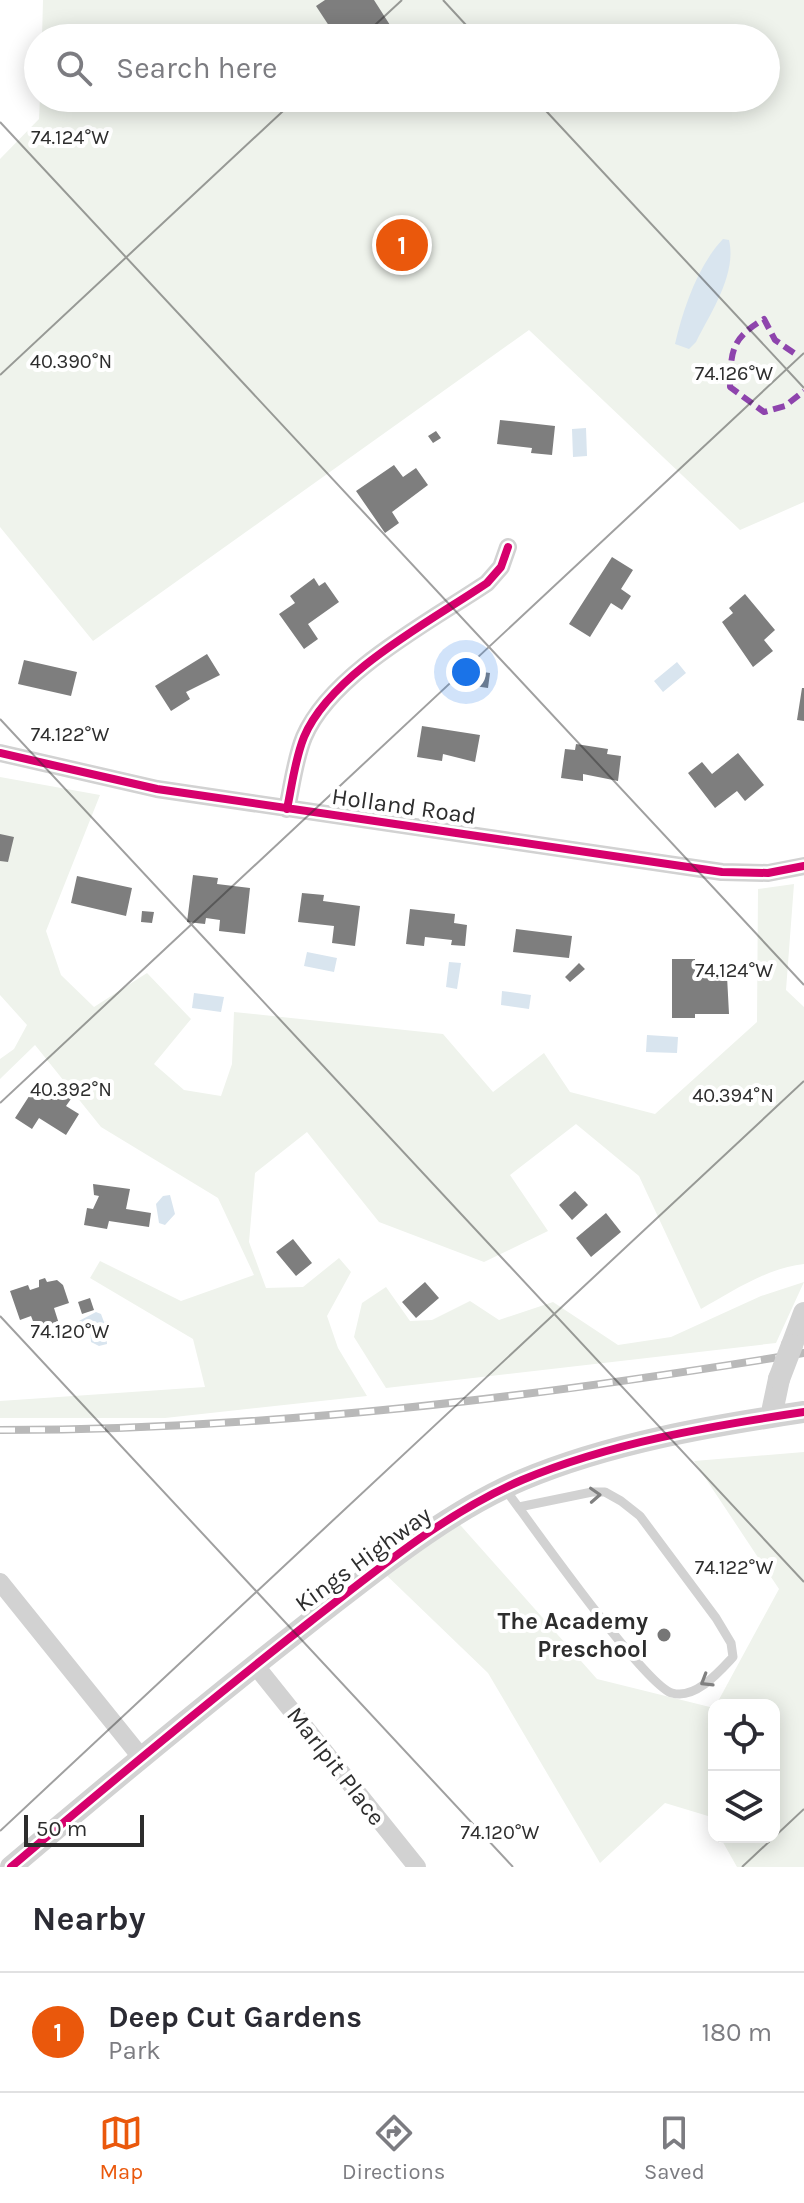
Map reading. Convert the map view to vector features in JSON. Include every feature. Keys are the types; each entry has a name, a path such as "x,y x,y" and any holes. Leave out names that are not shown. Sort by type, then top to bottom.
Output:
{"street":[{"path":"287,809 302,743 328,698 352,676 487,583 501,567 508,547"},
{"name":"Holland Road","path":"0,753 157,789 722,872 768,873 804,866"},
{"path":"771,1417 779,1379 804,1313"},
{"name":"Kings Highway","path":"11,1867 255,1665 441,1524 505,1488 547,1470 671,1435 804,1412"},
{"path":"0,1582 141,1757"},
{"name":"Marlpit Place","path":"255,1665 417,1867"}],"lane":[{"path":"505,1488 519,1507 596,1610 663,1689 684,1693 713,1679 733,1657 731,1643 716,1618 640,1516 621,1501 605,1492 592,1492 519,1507"}],"shaded area":[{"path":"43,0 804,0 804,502 740,530 529,330 93,641 0,527 0,159 39,119 39,112 780,112 780,24 42,24"},
{"path":"723,239 729,240 730,253 721,292 696,342 689,349 675,344 693,288 706,261"},
{"path":"586,428 587,456 573,457 572,429"},
{"path":"677,662 686,673 663,692 654,681"},
{"path":"0,777 100,795 46,931 61,975 94,1007 147,973 191,1019 154,1064 184,1090 221,1096 232,1064 234,1012 443,1034 493,1092 544,1053 570,1092 655,1114 757,1022 758,889 794,884 786,990 804,1007 804,1264 764,1275 701,1309 639,1176 576,1124 510,1175 548,1231 484,1262 379,1222 307,1132 255,1173 249,1242 266,1288 303,1287 339,1258 351,1272 327,1316 338,1348 367,1396 165,1418 0,1418 0,1401 205,1387 193,1339 90,1278 100,1261 181,1301 254,1275 218,1198 101,1127 35,1045 0,1079 0,1059 14,1049 27,1025 0,995"},
{"path":"307,952 337,958 334,972 304,966"},
{"path":"449,962 461,963 457,989 446,987"},
{"path":"502,991 531,995 529,1009 501,1005"},
{"path":"194,993 224,997 221,1012 192,1008"},
{"path":"647,1035 678,1037 677,1053 646,1052"},
{"path":"170,1195 175,1214 165,1225 159,1223 156,1204 163,1196"},
{"path":"804,1282 776,1343 386,1388 354,1337 362,1303 386,1287 410,1321 432,1320 470,1301 499,1320 553,1302 618,1345 671,1337 761,1296"},
{"path":"96,1312 101,1314 104,1322 108,1321 111,1328 106,1330 107,1344 99,1346 91,1342 90,1330 79,1329 77,1322"},
{"path":"804,1452 804,1867 737,1867 723,1843 780,1843 780,1699 719,1699 779,1589 694,1461"},
{"path":"454,1518 597,1679 708,1707 708,1816 665,1803 600,1863 488,1673 380,1569"}],"building":[{"path":"325,0 374,0 389,24 328,24 316,6"},
{"path":"500,420 555,426 552,455 531,453 532,448 497,444"},
{"path":"436,431 441,438 433,443 428,436"},
{"path":"394,465 403,477 416,468 428,485 392,512 399,523 385,533 356,491"},
{"path":"612,557 633,570 621,589 631,596 622,610 611,603 590,637 569,624"},
{"path":"314,578 319,586 325,582 339,602 308,624 318,639 304,649 279,614 295,603 290,596"},
{"path":"745,594 775,630 764,640 773,651 753,667 722,622 733,613 729,608"},
{"path":"207,654 220,675 186,692 190,699 171,711 155,686"},
{"path":"24,660 77,672 71,696 18,684"},
{"path":"463,669 490,673 488,688 461,684"},
{"path":"804,688 804,721 797,720"},
{"path":"422,726 480,735 475,762 443,754 442,761 417,757"},
{"path":"576,744 608,749 607,754 621,756 618,781 583,774 583,781 561,778 565,749 575,750"},
{"path":"738,753 764,785 745,801 737,791 715,808 688,773 702,762 712,774"},
{"path":"0,834 14,837 8,862 0,861"},
{"path":"193,875 218,878 217,884 250,888 245,934 219,931 220,920 206,918 205,924 187,922"},
{"path":"77,876 132,888 126,916 71,903"},
{"path":"302,893 324,895 323,901 360,906 355,946 332,943 334,926 298,922"},
{"path":"410,909 455,914 454,923 467,925 465,946 451,945 452,940 425,937 424,946 406,944"},
{"path":"142,911 154,912 152,923 141,922"},
{"path":"516,929 572,936 569,958 513,952"},
{"path":"672,959 695,959 695,976 727,976 729,1014 672,1018"},
{"path":"579,963 585,969 570,982 565,977"},
{"path":"35,1087 57,1100 63,1090 73,1096 66,1106 79,1114 66,1135 39,1118 32,1129 15,1118"},
{"path":"93,1184 130,1189 126,1209 151,1213 149,1227 109,1221 107,1229 84,1225 87,1208 93,1209 99,1196 94,1195"},
{"path":"575,1191 588,1205 572,1220 559,1205"},
{"path":"606,1213 621,1232 591,1257 576,1238"},
{"path":"293,1239 312,1263 296,1276 276,1252"},
{"path":"45,1278 47,1282 57,1280 63,1285 69,1303 54,1308 60,1327 38,1334 31,1316 20,1320 10,1291 28,1285 30,1290 39,1287 39,1280"},
{"path":"425,1282 439,1298 416,1318 402,1302"},
{"path":"90,1298 94,1310 82,1314 78,1302"}],"railway":[{"path":"0,1430 203,1424 404,1408 604,1384 804,1353"}],"marked path":[{"path":"794,353 775,340 764,319 745,333 735,347 730,387 764,412 785,406 804,391"}],"cycle path":[{"path":"287,809 304,737 317,714 336,691 385,650 487,583 501,567 508,547"},
{"path":"0,753 157,789 722,872 768,873 804,866"},
{"path":"11,1867 311,1621 412,1544 466,1509 522,1480 590,1456 697,1430 804,1412"}],"place":[{"name":"Deep Cut Gardens","path":"402,245"},
{"name":"The Academy Preschool","path":"664,1635"}]}
